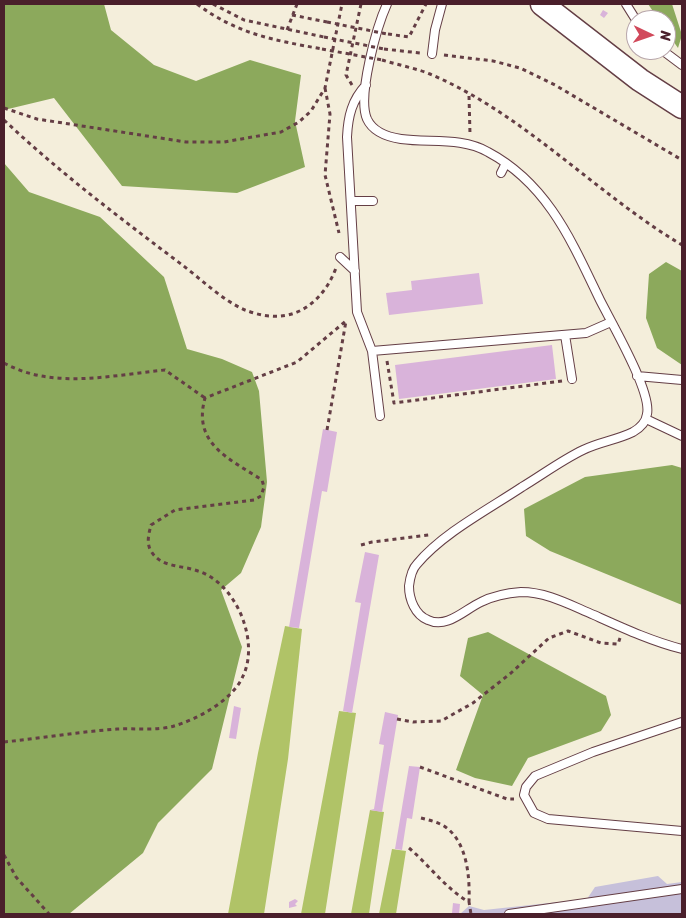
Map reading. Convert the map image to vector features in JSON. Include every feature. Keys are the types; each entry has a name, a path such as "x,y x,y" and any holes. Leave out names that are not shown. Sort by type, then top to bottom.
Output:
{"main road":[{"path":"542,4 640,80 682,107"}],"lane":[{"path":"388,4 379,22 366,85 364,101 367,119 378,132 401,139 470,144 490,152 530,182 550,206 573,246 647,399 646,419 634,432 604,441 568,458 452,534 417,564 410,579 409,588 413,605 420,615 428,620 444,622 492,598 523,592 552,597 658,642 682,648"},
{"path":"432,54 435,30 442,4"},
{"path":"366,85 358,94 350,110 347,125 357,312 372,351 380,416"},
{"path":"501,173 506,163"},
{"path":"351,201 372,201"},
{"path":"340,257 355,271"},
{"path":"372,351 586,333 611,322"},
{"path":"565,335 572,379"},
{"path":"637,376 682,380"},
{"path":"646,419 682,436"},
{"path":"682,722 593,752 535,776 526,787 525,798 534,814 548,819 682,831"},
{"path":"510,914 682,889"}],"path":[{"path":"197,4 218,20 249,33 382,60 431,75 469,95 541,141 613,198 682,245"},
{"path":"213,4 244,20 324,38 384,49 493,61 520,68 555,85 682,160"},
{"path":"287,30 297,4"},
{"path":"4,108 37,119 155,138 224,142 281,132 292,127 311,111 324,88 342,4"},
{"path":"358,94 346,75 361,4"},
{"path":"292,16 410,38 426,4"},
{"path":"4,120 40,155 162,250 245,310 273,317 298,311 313,304 332,279 340,257 340,239 325,175 330,114 324,88"},
{"path":"469,95 470,144"},
{"path":"206,398 297,362 357,312"},
{"path":"327,430 346,321"},
{"path":"386,350 394,403 572,379"},
{"path":"4,363 22,373 86,379 165,370 206,398"},
{"path":"4,742 116,729 172,727 201,716 227,697 243,677 250,652 244,624 231,596 215,580 198,571 176,568 160,559 150,550 148,537 151,525 175,510 254,500 264,492 262,480 214,448 206,435 202,420 206,398"},
{"path":"361,545 372,542 452,534"},
{"path":"397,719 413,722 442,721 480,697 511,673 549,638 568,631 601,643 618,644 625,629"},
{"path":"420,767 507,799 525,798"},
{"path":"421,818 442,825 451,832 460,845 467,872 471,914"},
{"path":"409,848 433,869 456,894 469,902"},
{"path":"4,855 16,877 49,914"}],"shaded area":[{"path":"658,876 667,884 682,882 682,914 460,914 469,906 484,910 587,899 595,887"}],"green space":[{"path":"4,4 104,4 111,30 154,65 196,81 250,60 301,75 295,121 305,167 237,193 122,186 54,98 4,110"},
{"path":"648,4 672,4 674,10 652,10"},
{"path":"676,16 682,35 678,48 676,45"},
{"path":"4,163 29,192 100,217 164,277 187,349 222,359 252,372 259,391 267,482 261,527 241,573 221,590 242,647 212,769 158,823 143,853 69,914 4,914"},
{"path":"666,262 682,271 682,365 657,348 646,318 649,274"},
{"path":"672,465 682,468 682,605 550,551 526,536 524,509 585,477"},
{"path":"285,626 302,629 288,759 264,914 228,914 258,753"},
{"path":"488,632 606,696 611,715 601,731 528,758 512,786 475,778 456,770 483,695 460,676 468,638"},
{"path":"339,711 356,713 325,914 301,914"},
{"path":"370,810 384,812 369,914 351,914"},
{"path":"392,849 406,851 396,914 379,914"}],"building":[{"path":"603,10 608,13 604,18 600,15"},
{"path":"479,273 483,304 389,315 386,293 412,290 411,281"},
{"path":"552,345 556,379 399,399 395,365"},
{"path":"323,429 337,432 327,492 322,491 299,628 289,627"},
{"path":"365,552 379,555 352,713 343,711 361,603 355,602"},
{"path":"234,706 241,708 236,739 229,738"},
{"path":"385,712 398,715 382,812 370,810 374,809 384,745 379,744"},
{"path":"409,766 420,767 412,819 407,818 402,850 395,849"},
{"path":"295,899 298,901 295,904 297,906 289,908 289,902"},
{"path":"453,903 460,904 459,914 452,913"}]}
